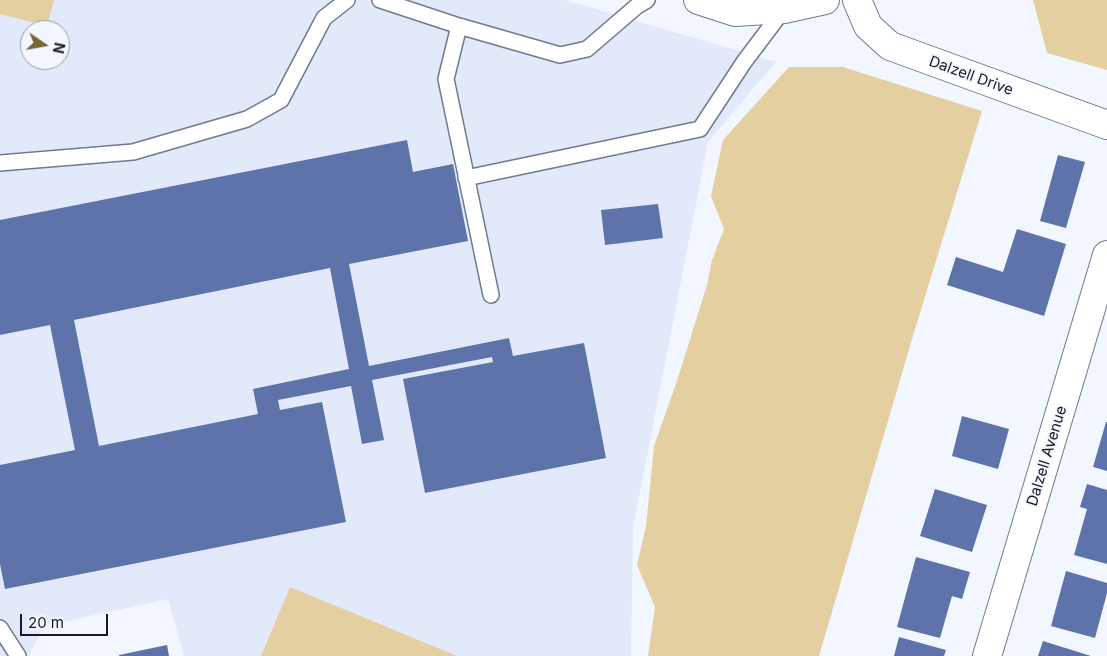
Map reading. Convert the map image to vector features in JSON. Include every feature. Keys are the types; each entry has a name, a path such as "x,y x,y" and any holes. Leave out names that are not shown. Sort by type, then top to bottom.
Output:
{"street":[{"path":"698,0 735,12 784,10 825,0"},
{"name":"Dalzell Drive","path":"857,0 868,26 890,46 1107,125"},
{"name":"Dalzell Avenue","path":"987,656 1107,255"}],"lane":[{"path":"0,163 133,152 247,119 281,100 324,18 347,0"},
{"path":"380,0 459,26 560,55 587,49 637,6 647,0"},
{"path":"466,178 700,129 744,62 784,10"},
{"path":"459,26 446,79 490,295"},
{"path":"0,628 18,656"}],"shaded area":[{"path":"0,0 565,0 776,62 708,142 633,528 631,656 184,656 168,599 44,626 29,656 0,656"},
{"path":"0,0 54,0 49,20 24,20 0,14"},
{"path":"1033,0 1107,0 1107,70 1047,53"},
{"path":"789,67 843,67 982,111 915,329 819,656 648,656 655,607 637,565 646,526 654,446 677,381 707,285 712,260 724,229 711,196 723,140"},
{"path":"290,587 457,656 261,656"}],"building":[{"path":"407,140 413,172 453,164 468,241 349,264 369,366 509,338 513,356 584,343 606,458 425,493 403,379 493,362 492,357 372,380 384,440 362,444 351,386 278,400 280,410 322,402 346,522 5,589 0,564 0,465 75,450 50,325 0,335 0,220","holes":["330,268 349,369 253,389 258,414 99,446 74,320"]},
{"path":"1058,155 1085,162 1066,228 1040,221"},
{"path":"658,204 663,238 605,245 601,210"},
{"path":"1017,229 1066,244 1044,316 947,285 956,257 1003,272"},
{"path":"962,416 1009,429 998,469 952,456"},
{"path":"1107,422 1107,471 1093,467"},
{"path":"1087,484 1107,490 1107,564 1074,555 1087,509 1080,507"},
{"path":"935,489 987,505 972,552 920,536"},
{"path":"916,557 970,572 962,599 952,596 940,638 897,627"},
{"path":"1066,571 1107,583 1107,593 1095,638 1051,626"},
{"path":"899,637 946,650 944,656 894,656"},
{"path":"1043,641 1091,656 1038,656"},
{"path":"167,645 169,656 119,656 119,655"}]}
